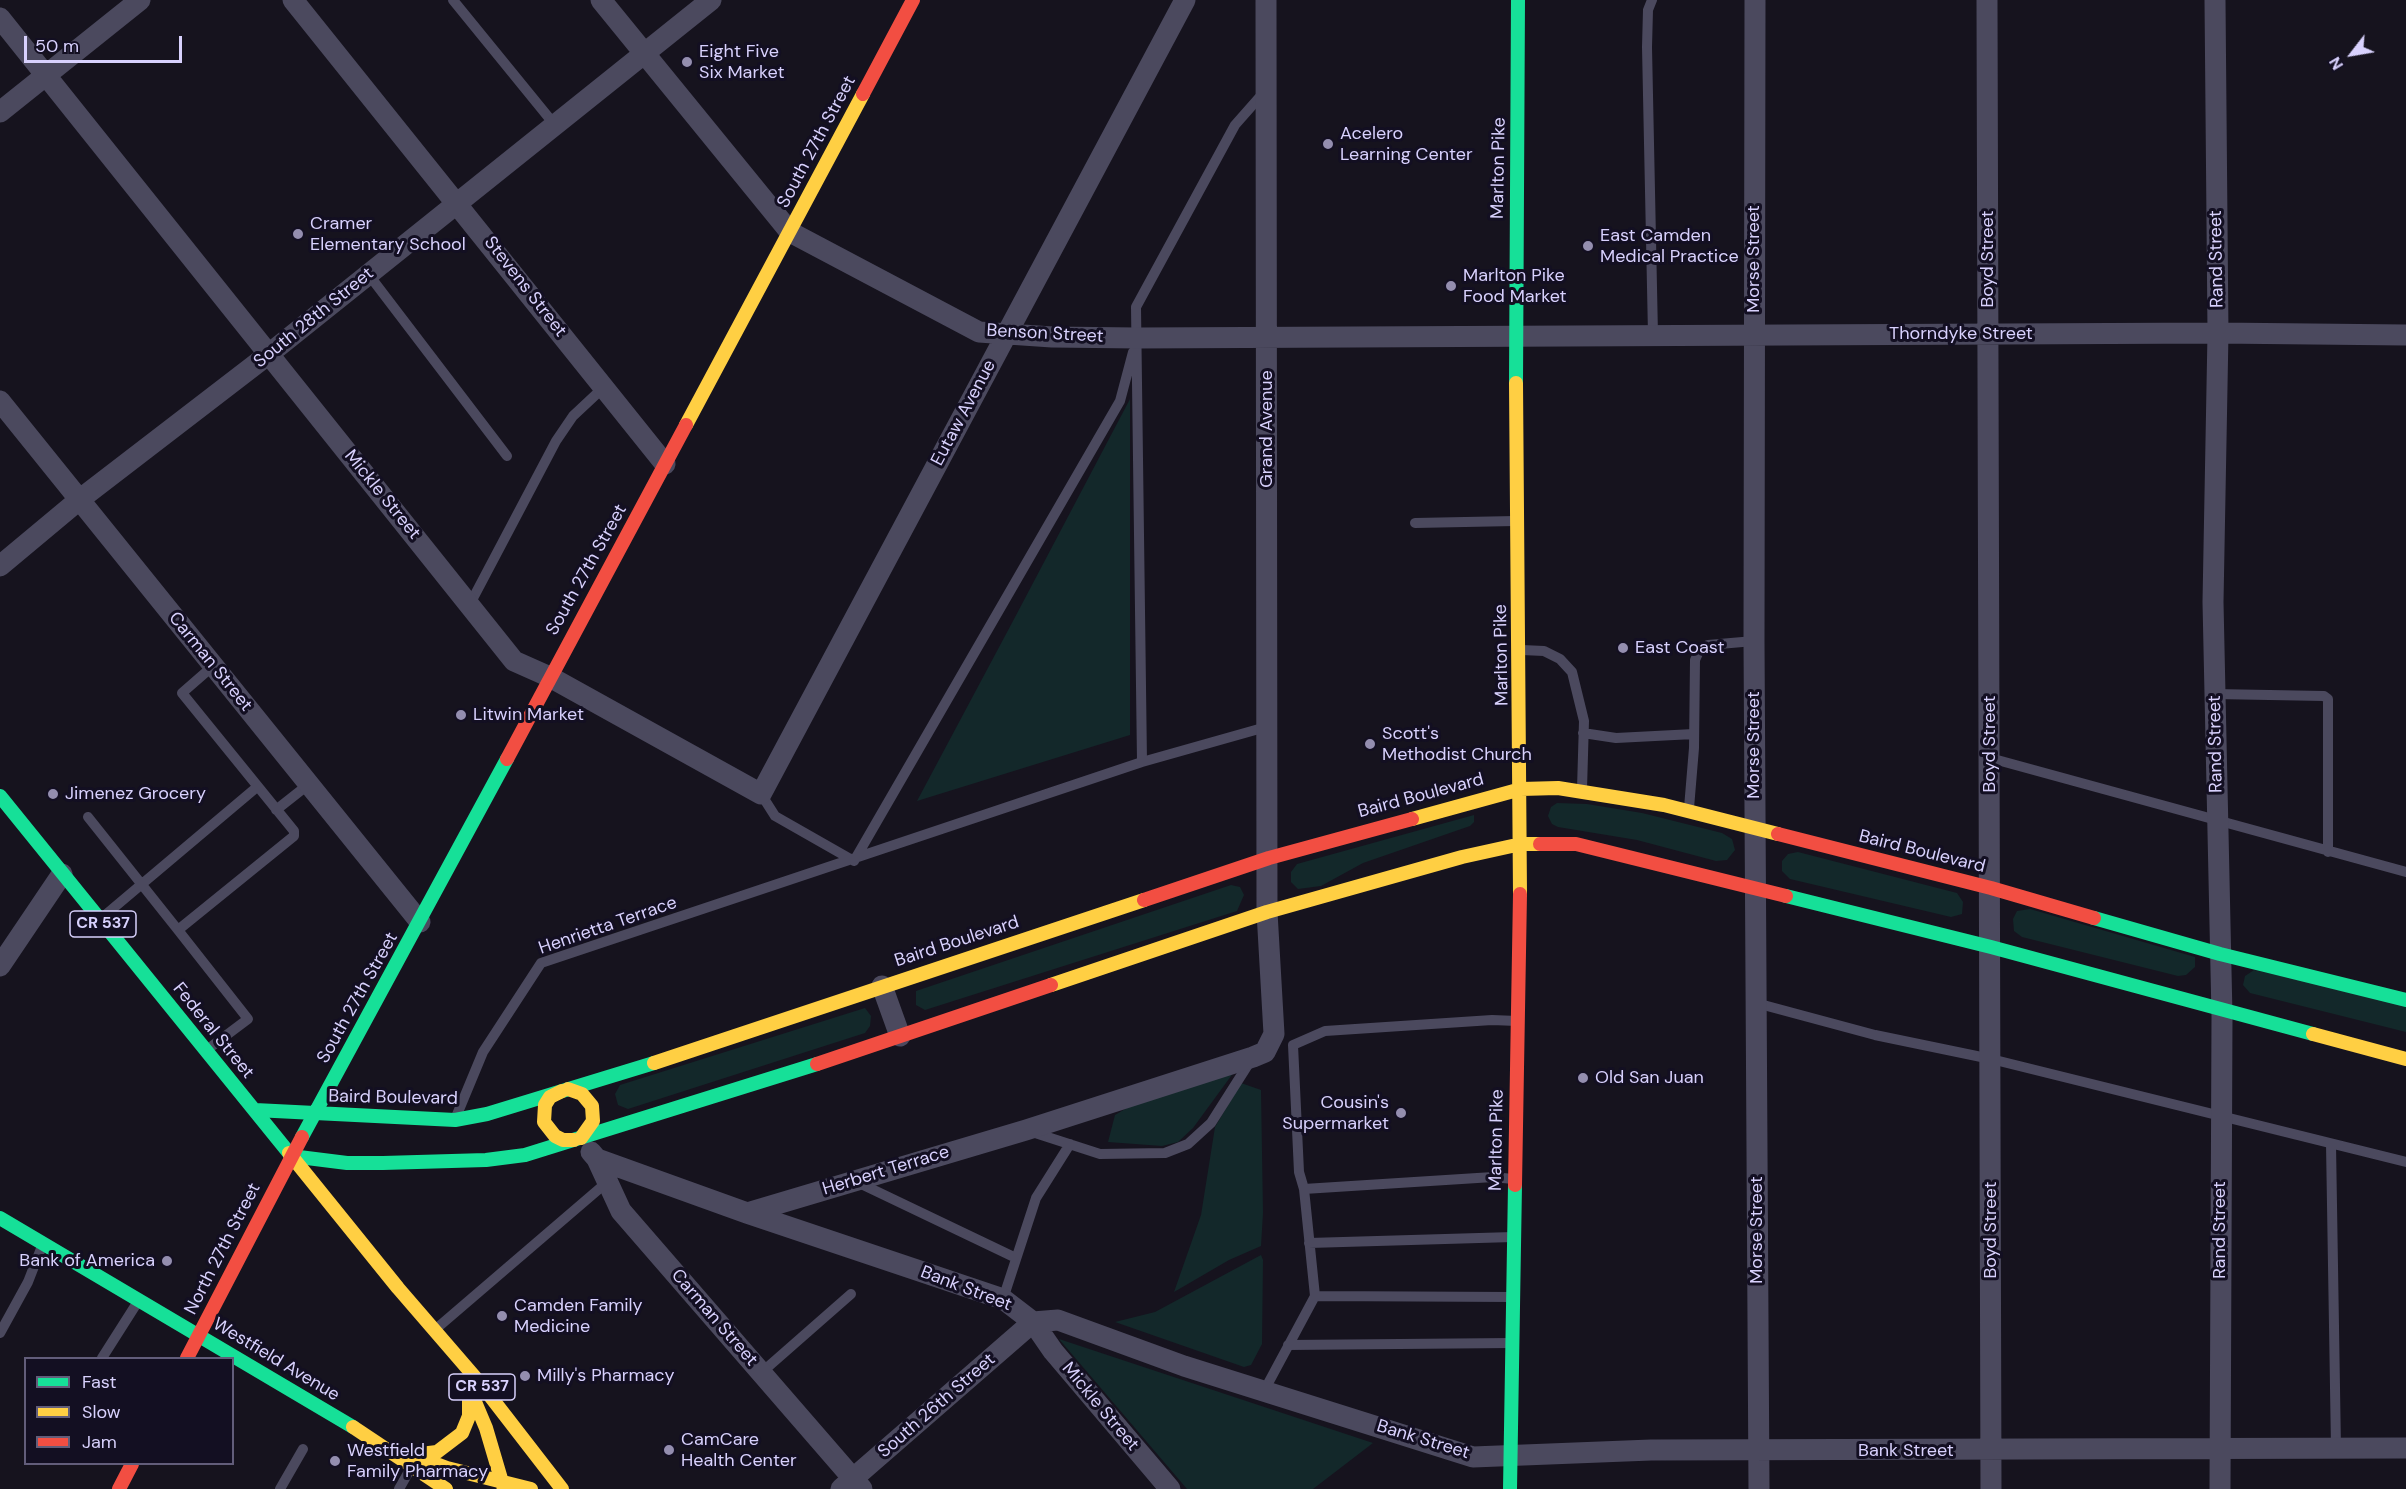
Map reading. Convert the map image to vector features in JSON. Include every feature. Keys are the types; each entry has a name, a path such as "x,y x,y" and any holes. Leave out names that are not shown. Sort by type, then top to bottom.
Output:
{"main road":[{"name":"South 27th Street","path":"291,1156 420,922 912,0"},
{"name":"Marlton Pike","path":"1506,1485 1512,1343 1521,844 1515,335 1518,0"},
{"name":"Baird Boulevard","path":"255,1110 455,1120 487,1114 1269,858 1521,789 1558,788 1689,811 1991,888 2220,954 2406,1000"},
{"name":"Federal Street","path":"0,796 562,1489"},
{"path":"291,1156 347,1163 486,1160 525,1155 900,1036 1268,912 1462,857 1521,844 1576,844 1991,947 2221,1007 2406,1059"},
{"path":"565,1090 582,1094 592,1106 594,1121 578,1139 562,1140 555,1136 544,1122 545,1105 550,1097 565,1090"},
{"name":"North 27th Street","path":"188,1357 291,1156"},
{"name":"Westfield Avenue","path":"0,1218 412,1460 446,1489"},
{"name":"Federal Street","path":"398,1288 469,1390 486,1428 503,1485"},
{"path":"412,1460 437,1452 462,1433 469,1416 469,1390"},
{"name":"Westfield Avenue","path":"412,1460 503,1485 531,1489"},
{"path":"119,1489 131,1465"}],"street":[{"path":"0,112 140,0"},
{"name":"Stevens Street","path":"293,0 665,464"},
{"name":"Benson Street","path":"601,0 790,232 979,332 1137,338 1515,335"},
{"name":"South 28th Street","path":"0,566 79,500 369,275 711,0"},
{"name":"Eutaw Avenue","path":"761,794 1185,0"},
{"name":"Grand Avenue","path":"1266,0 1266,727 1269,858"},
{"name":"Morse Street","path":"1755,0 1754,641 1759,1489"},
{"name":"Boyd Street","path":"1987,0 1991,1489"},
{"name":"Rand Street","path":"2215,0 2218,333 2213,602 2221,1007 2220,1489"},
{"name":"Mickle Street","path":"0,18 514,661 550,677 761,794"},
{"name":"Thorndyke Street","path":"1515,335 2218,333 2406,335"},
{"name":"Carman Street","path":"0,401 420,922"},
{"name":"Herbert Terrace","path":"747,1213 1026,1130 1265,1052 1274,1034 1268,912 1269,858"},
{"path":"0,966 62,874"},
{"path":"882,986 900,1036"},
{"name":"Carman Street","path":"578,1139 597,1159 606,1183 621,1210 761,1373 852,1486"},
{"name":"Bank Street","path":"597,1159 747,1213 1003,1299 1033,1322 1058,1320 1184,1366 1473,1457 1759,1450 2406,1448"},
{"name":"Mickle Street","path":"1033,1322 1053,1351 1170,1489"},
{"name":"South 26th Street","path":"852,1486 1033,1322"}],"lane":[{"path":"453,0 554,124"},
{"path":"1652,0 1648,10 1647,47 1653,335"},
{"path":"1142,762 1137,307 1235,125 1267,87"},
{"path":"369,275 507,456"},
{"path":"854,861 1120,401 1137,338"},
{"path":"470,604 556,441 573,416 604,387"},
{"path":"1415,523 1518,521"},
{"path":"1689,811 1694,734 1695,660 1700,649 1708,645 1754,641"},
{"path":"1520,650 1544,651 1560,659 1572,672 1579,694 1583,733 1582,792"},
{"path":"178,930 294,836 294,831 182,693 213,666"},
{"path":"2215,694 2324,696 2328,699 2328,852"},
{"name":"Henrietta Terrace","path":"455,1120 483,1052 541,963 854,861 1142,762 1266,727"},
{"path":"1583,733 1616,738 1694,734"},
{"path":"1990,758 2406,872"},
{"path":"276,810 309,784"},
{"path":"100,920 257,787"},
{"name":"Mickle Street","path":"761,794 775,816 854,861"},
{"path":"88,817 248,1019 206,1052"},
{"path":"1756,1003 1875,1035 1991,1059 2406,1162"},
{"path":"1264,1391 1315,1296 1304,1189 1299,1172 1293,1045 1325,1031 1492,1020 1517,1021"},
{"name":"Herbert Terrace","path":"1026,1130 1100,1154 1165,1153 1188,1144 1211,1123 1253,1057"},
{"path":"1003,1299 1036,1198 1070,1144"},
{"path":"2331,1144 2336,1448"},
{"path":"1304,1189 1493,1177 1515,1179"},
{"path":"855,1181 1016,1258"},
{"path":"434,1330 606,1183"},
{"path":"1309,1243 1514,1237"},
{"path":"0,1333 28,1282 44,1244"},
{"path":"761,1373 851,1294"},
{"path":"1315,1296 1512,1297"},
{"path":"103,1357 139,1300"},
{"path":"1288,1345 1512,1343"},
{"path":"280,1489 303,1449"},
{"path":"399,1489 412,1460"}],"green space":[{"path":"1130,399 1130,735 917,801 1013,621"},
{"path":"1557,803 1587,804 1642,813 1722,833 1732,839 1735,850 1727,860 1716,861 1637,840 1558,827 1552,824 1548,816 1551,807"},
{"path":"1474,815 1474,822 1470,826 1363,863 1321,886 1298,889 1291,882 1291,872 1297,864"},
{"path":"1798,852 1957,893 1963,902 1962,914 1951,917 1790,879 1782,871 1782,861 1788,854"},
{"path":"1231,885 1240,887 1244,895 1237,911 925,1010 916,1005 916,991"},
{"path":"2030,909 2195,957 2195,967 2186,975 2178,976 2022,937 2014,931 2013,919 2017,911"},
{"path":"2254,970 2406,1004 2406,1032 2250,993 2243,985 2245,976"},
{"path":"865,1008 871,1016 870,1026 865,1033 628,1109 618,1105 615,1094 620,1085"},
{"path":"1234,1072 1193,1128 1178,1142 1162,1146 1108,1142 1115,1115 1132,1105"},
{"path":"1241,1083 1261,1090 1263,1213 1261,1246 1229,1260 1174,1292 1201,1215 1215,1127"},
{"path":"1261,1255 1263,1260 1262,1344 1251,1365 1244,1367 1115,1322 1155,1312"},
{"path":"1059,1339 1373,1443 1313,1489 1187,1489"}],"traffic: fast":[{"path":"1516,383 1518,0"},
{"path":"302,1137 507,759"},
{"path":"0,796 289,1153"},
{"path":"1786,896 1991,947 2313,1034"},
{"path":"2094,918 2220,954 2406,1000"},
{"path":"255,1110 455,1120 487,1114 654,1063"},
{"path":"291,1156 347,1163 383,1163 486,1160 525,1155 817,1064"},
{"path":"1510,1489 1515,1185"},
{"path":"0,1218 353,1427"}],"traffic: slow":[{"path":"686,425 863,94"},
{"path":"1516,383 1520,894"},
{"path":"1412,819 1521,789 1558,788 1664,805 1778,834"},
{"path":"1051,985 1267,912 1462,857 1521,844 1540,844"},
{"path":"654,1063 1144,900"},
{"path":"2313,1034 2406,1059"},
{"path":"568,1089 582,1094 592,1106 593,1121 581,1138"},
{"path":"562,1091 550,1097 545,1105 544,1122 555,1136 563,1140 574,1140"},
{"path":"289,1153 398,1288 480,1383 562,1489"},
{"path":"412,1455 437,1452 462,1433 469,1416 469,1390"},
{"path":"470,1390 486,1428 504,1489"},
{"path":"353,1427 446,1489"},
{"path":"415,1456 447,1468 531,1489"}],"traffic: jam":[{"path":"863,94 913,0"},
{"path":"507,759 686,425"},
{"path":"1144,900 1269,858 1412,819"},
{"path":"1778,834 1991,888 2094,918"},
{"path":"1540,844 1576,844 1786,896"},
{"path":"1515,1185 1520,894"},
{"path":"817,1064 1051,985"},
{"path":"188,1357 302,1137"},
{"path":"119,1489 131,1465"}],"place":[{"name":"Eight Five Six Market","path":"687,62"},
{"name":"Acelero Learning Center","path":"1328,144"},
{"name":"Cramer Elementary School","path":"298,234"},
{"name":"East Camden Medical Practice","path":"1588,246"},
{"name":"Marlton Pike Food Market","path":"1451,286"},
{"name":"East Coast","path":"1623,648"},
{"name":"Litwin Market","path":"461,715"},
{"name":"Scott's Methodist Church","path":"1370,744"},
{"name":"Jimenez Grocery","path":"53,794"},
{"name":"Old San Juan","path":"1583,1078"},
{"name":"Cousin's Supermarket","path":"1401,1113"},
{"name":"Bank of America","path":"167,1261"},
{"name":"Camden Family Medicine","path":"502,1316"},
{"name":"Milly's Pharmacy","path":"525,1376"},
{"name":"CamCare Health Center","path":"669,1450"},
{"name":"Westfield Family Pharmacy","path":"335,1461"}]}
